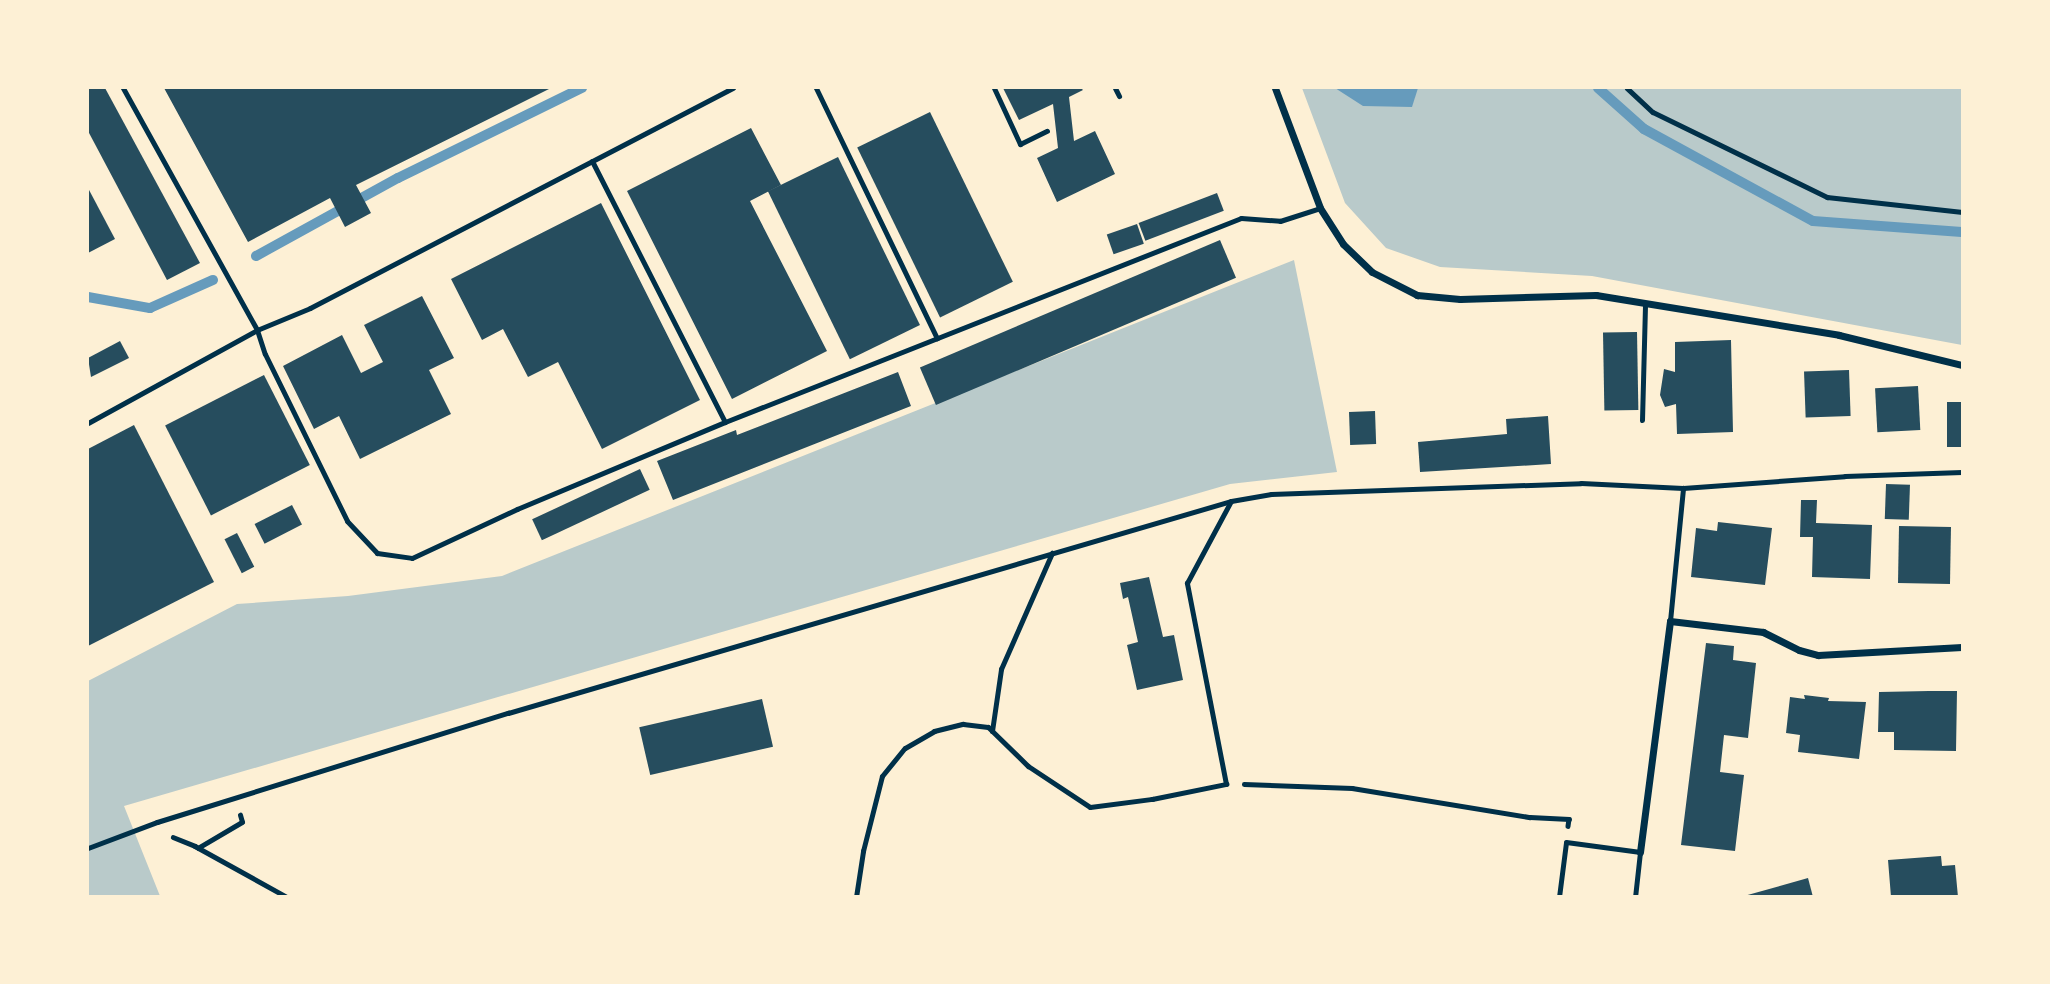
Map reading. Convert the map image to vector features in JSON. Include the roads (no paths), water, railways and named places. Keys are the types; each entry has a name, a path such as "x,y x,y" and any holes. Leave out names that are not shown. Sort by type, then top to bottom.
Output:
{"street":[{"path":"1275,88 1320,208 1343,244 1372,272 1417,295 1460,299 1597,295 1839,335 1962,365"},
{"path":"1640,852 1670,621 1763,632 1799,650 1818,655 1962,647"}],"lane":[{"path":"123,88 257,330 265,354 347,522 377,553 412,558 517,509 725,422 1241,218 1280,221 1320,208"},
{"path":"88,423 257,330 310,308 733,88"},
{"path":"816,88 937,338"},
{"path":"994,88 1020,144 1047,131"},
{"path":"1115,88 1119,96"},
{"path":"592,161 725,422"},
{"path":"1642,420 1645,303"},
{"path":"88,848 157,822 520,709 1231,501 1271,494 1581,483 1683,488 1845,476 1962,472"},
{"path":"1670,621 1683,488"},
{"path":"856,897 863,851 883,776 905,748 934,731 963,724 992,731 1028,766 1090,807 1152,799 1226,784 1187,583 1231,501"},
{"path":"992,731 1001,669 1052,553"},
{"path":"1559,897 1566,842 1640,852 1636,897"}],"water":[{"path":"1335,88 1418,88 1412,107 1363,106"}],"waterway":[{"path":"256,256 398,178 582,88"},
{"path":"1598,88 1644,129 1813,221 1962,232"},
{"path":"88,297 150,308 213,280"}]}
